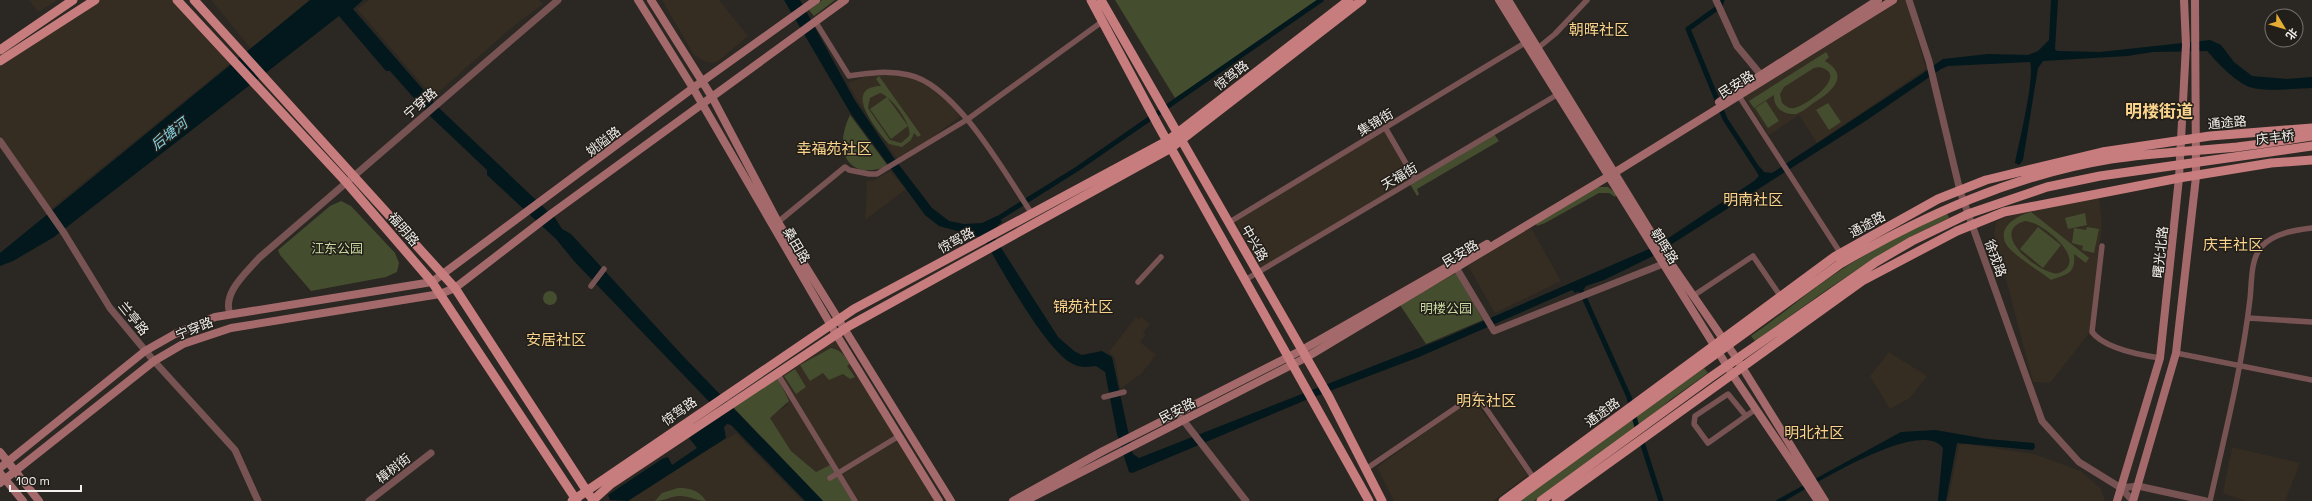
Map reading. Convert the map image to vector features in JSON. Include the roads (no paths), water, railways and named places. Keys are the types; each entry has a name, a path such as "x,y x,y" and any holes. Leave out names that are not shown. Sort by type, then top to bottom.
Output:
{"main road":[{"path":"0,50 73,0"},
{"path":"0,62 95,0"},
{"name":"福明路","path":"177,0 266,94 455,288 593,501"},
{"name":"福明路","path":"194,0 274,88 350,179 432,282 575,500"},
{"name":"桑田路","path":"638,0 693,88 834,322 844,329 951,501"},
{"name":"桑田路","path":"651,0 712,97 778,222 834,322 836,334 939,501"},
{"name":"姚隘路","path":"432,282 443,276 702,81 816,0"},
{"path":"440,294 455,288 536,225 844,0"},
{"name":"中兴路","path":"1091,0 1148,107 1369,501"},
{"name":"中兴路","path":"1101,0 1178,137 1329,397 1382,501"},
{"name":"惊驾路","path":"593,501 611,484 844,329 1003,241 1169,144 1349,0"},
{"name":"惊驾路","path":"1178,137 1362,0"},
{"name":"朝晖路","path":"1499,0 1528,40 1652,241 1694,296 1726,342 1820,500"},
{"name":"朝晖路","path":"1508,0 1528,40 1538,48 1561,93"},
{"name":"民安路","path":"1013,501 1178,413 1304,354 1457,269 1711,110 1761,75 1878,0"},
{"name":"民安路","path":"1728,99 1739,96 1893,0"},
{"name":"曙光北路","path":"2117,501 2160,358 2180,164 2186,45 2184,0"},
{"name":"曙光北路","path":"2133,501 2176,353 2196,177 2195,0"},
{"name":"通途路","path":"1726,342 1781,297 1841,254 1938,199 1986,180 2102,152 2195,138 2312,128"},
{"name":"庆丰桥","path":"2240,151 2312,136"},
{"name":"惊驾路","path":"575,500 709,406 854,309 980,242 1031,212 1169,144"},
{"name":"庆丰桥","path":"2240,151 2312,146"},
{"name":"通途路","path":"1503,501 1536,481 1619,425 1643,402 1716,349 1840,264 1893,234 1946,208 2025,179 2063,169 2110,160 2180,151 2240,151"},
{"path":"1739,363 1876,262 1912,241 1968,214 2047,187 2100,176 2180,164 2240,151"},
{"path":"1556,501 1630,442 1652,421 1862,281 1972,225 2004,212 2179,178 2196,177 2271,163 2312,160"},
{"name":"民安路","path":"1304,354 1610,174"},
{"name":"朝晖路","path":"1665,260 1729,370 1803,473"},
{"name":"宁穿路","path":"0,468 145,350 194,326 215,317 230,314 432,282"},
{"name":"宁穿路","path":"2,479 16,471 154,362 183,344 231,328 440,294"},
{"name":"民安路","path":"1025,501 1183,420 1290,360"},
{"path":"1541,501 1630,442 1650,433 1729,370"},
{"name":"通途路","path":"1513,501 1623,412 1643,402"},
{"path":"0,452 39,501"},
{"path":"2,479 22,501"}],"street":[{"name":"宁穿路","path":"230,314 227,306 229,297 245,274 259,258 558,0"},
{"path":"1538,48 1555,34 1587,0"},
{"name":"徐戎路","path":"1909,0 1936,87 1960,191 2042,421 2080,462 2121,488 2133,501"},
{"path":"1717,2 1737,46 1761,75"},
{"path":"778,222 845,167 849,170 877,174 899,162 968,119 1103,21"},
{"path":"812,24 848,76 881,71 910,75 931,83 952,101 968,119 1031,212"},
{"name":"集锦街","path":"1228,223 1528,40"},
{"name":"天福街","path":"1245,280 1561,93"},
{"path":"1739,96 1841,254"},
{"path":"1386,128 1415,179"},
{"name":"兰亭路","path":"0,140 49,211 110,308 154,362 235,450 258,501"},
{"path":"2210,501 2248,318 2254,265 2262,246 2276,236 2293,230 2312,228"},
{"path":"2102,246 2092,332 2099,340 2137,354 2160,358"},
{"path":"1694,296 1753,256 1781,297"},
{"path":"1138,282 1161,257"},
{"path":"1457,269 1494,330 1593,292 1665,260"},
{"path":"591,286 604,269"},
{"path":"2248,318 2312,322"},
{"path":"2176,353 2312,380"},
{"path":"777,373 855,501"},
{"path":"1104,397 1124,392"},
{"path":"1366,469 1476,394 1536,481"},
{"path":"1746,416 1728,394 1695,416 1694,424 1708,443 1756,409"},
{"path":"1178,413 1246,501"},
{"path":"830,478 899,436"},
{"name":"樟树街","path":"369,501 431,453"},
{"path":"2121,488 2138,486 2206,501"}],"water":[{"name":"后塘河","path":"310,0 363,0 353,9 439,108 555,218 562,229 571,234 682,355 823,501 805,501 731,425 727,424 724,427 726,438 628,501 610,500 608,495 662,459 668,457 672,465 697,448 689,438 721,414 574,261 556,239 487,175 487,170 430,116 390,71 386,71 339,16 54,237 13,261 0,266 0,253"},
{"path":"784,0 800,0 854,99 893,157 932,208 949,221 964,224 982,223 997,216 1002,222 991,232 1058,337 1074,351 1082,355 1102,351 1112,357 1133,454 1139,458 1442,339 1649,249 1670,237 1754,181 1759,176 1756,170 1760,167 1764,172 1772,173 1943,59 1988,54 2028,55 2038,51 2049,40 2051,0 2058,0 2055,49 2057,51 2100,52 2210,40 2221,45 2234,62 2252,76 2287,79 2312,77 2312,88 2270,90 2247,86 2230,75 2207,51 2153,52 2127,56 2043,61 2038,68 2023,160 2019,165 2015,163 2029,96 2031,70 2030,62 1948,66 1941,69 1867,120 1653,256 1604,280 1586,286 1584,289 1575,293 1572,290 1419,357 1306,400 1132,473 1129,472 1117,434 1105,372 1096,366 1082,367 1073,364 1062,356 1050,343 1024,307 983,238 939,226 925,215 851,114"},
{"path":"1935,430 1987,439 2034,443 2035,447 2033,450 1957,443 1946,501 1938,501 1943,448 1931,441 1912,441 1890,447 1866,457 1841,469 1785,501 1775,501 1901,432"}],"waterway":[{"path":"994,221 1077,169 1321,0"},
{"path":"1722,0 1720,6 1688,29 1725,119 1761,174"},
{"path":"1579,286 1629,397 1638,431"},
{"path":"1641,439 1661,501"}],"district":[{"name":"朝晖社区","path":"1599,30"},
{"name":"明楼街道","path":"2159,111"},
{"name":"幸福苑社区","path":"834,149"},
{"name":"明南社区","path":"1753,200"},
{"name":"庆丰社区","path":"2233,245"},
{"name":"锦苑社区","path":"1083,307"},
{"name":"安居社区","path":"556,340"},
{"name":"明东社区","path":"1486,401"},
{"name":"明北社区","path":"1814,433"}],"park label":[{"name":"江东公园","path":"337,248"},
{"name":"明楼公园","path":"1446,308"}]}
